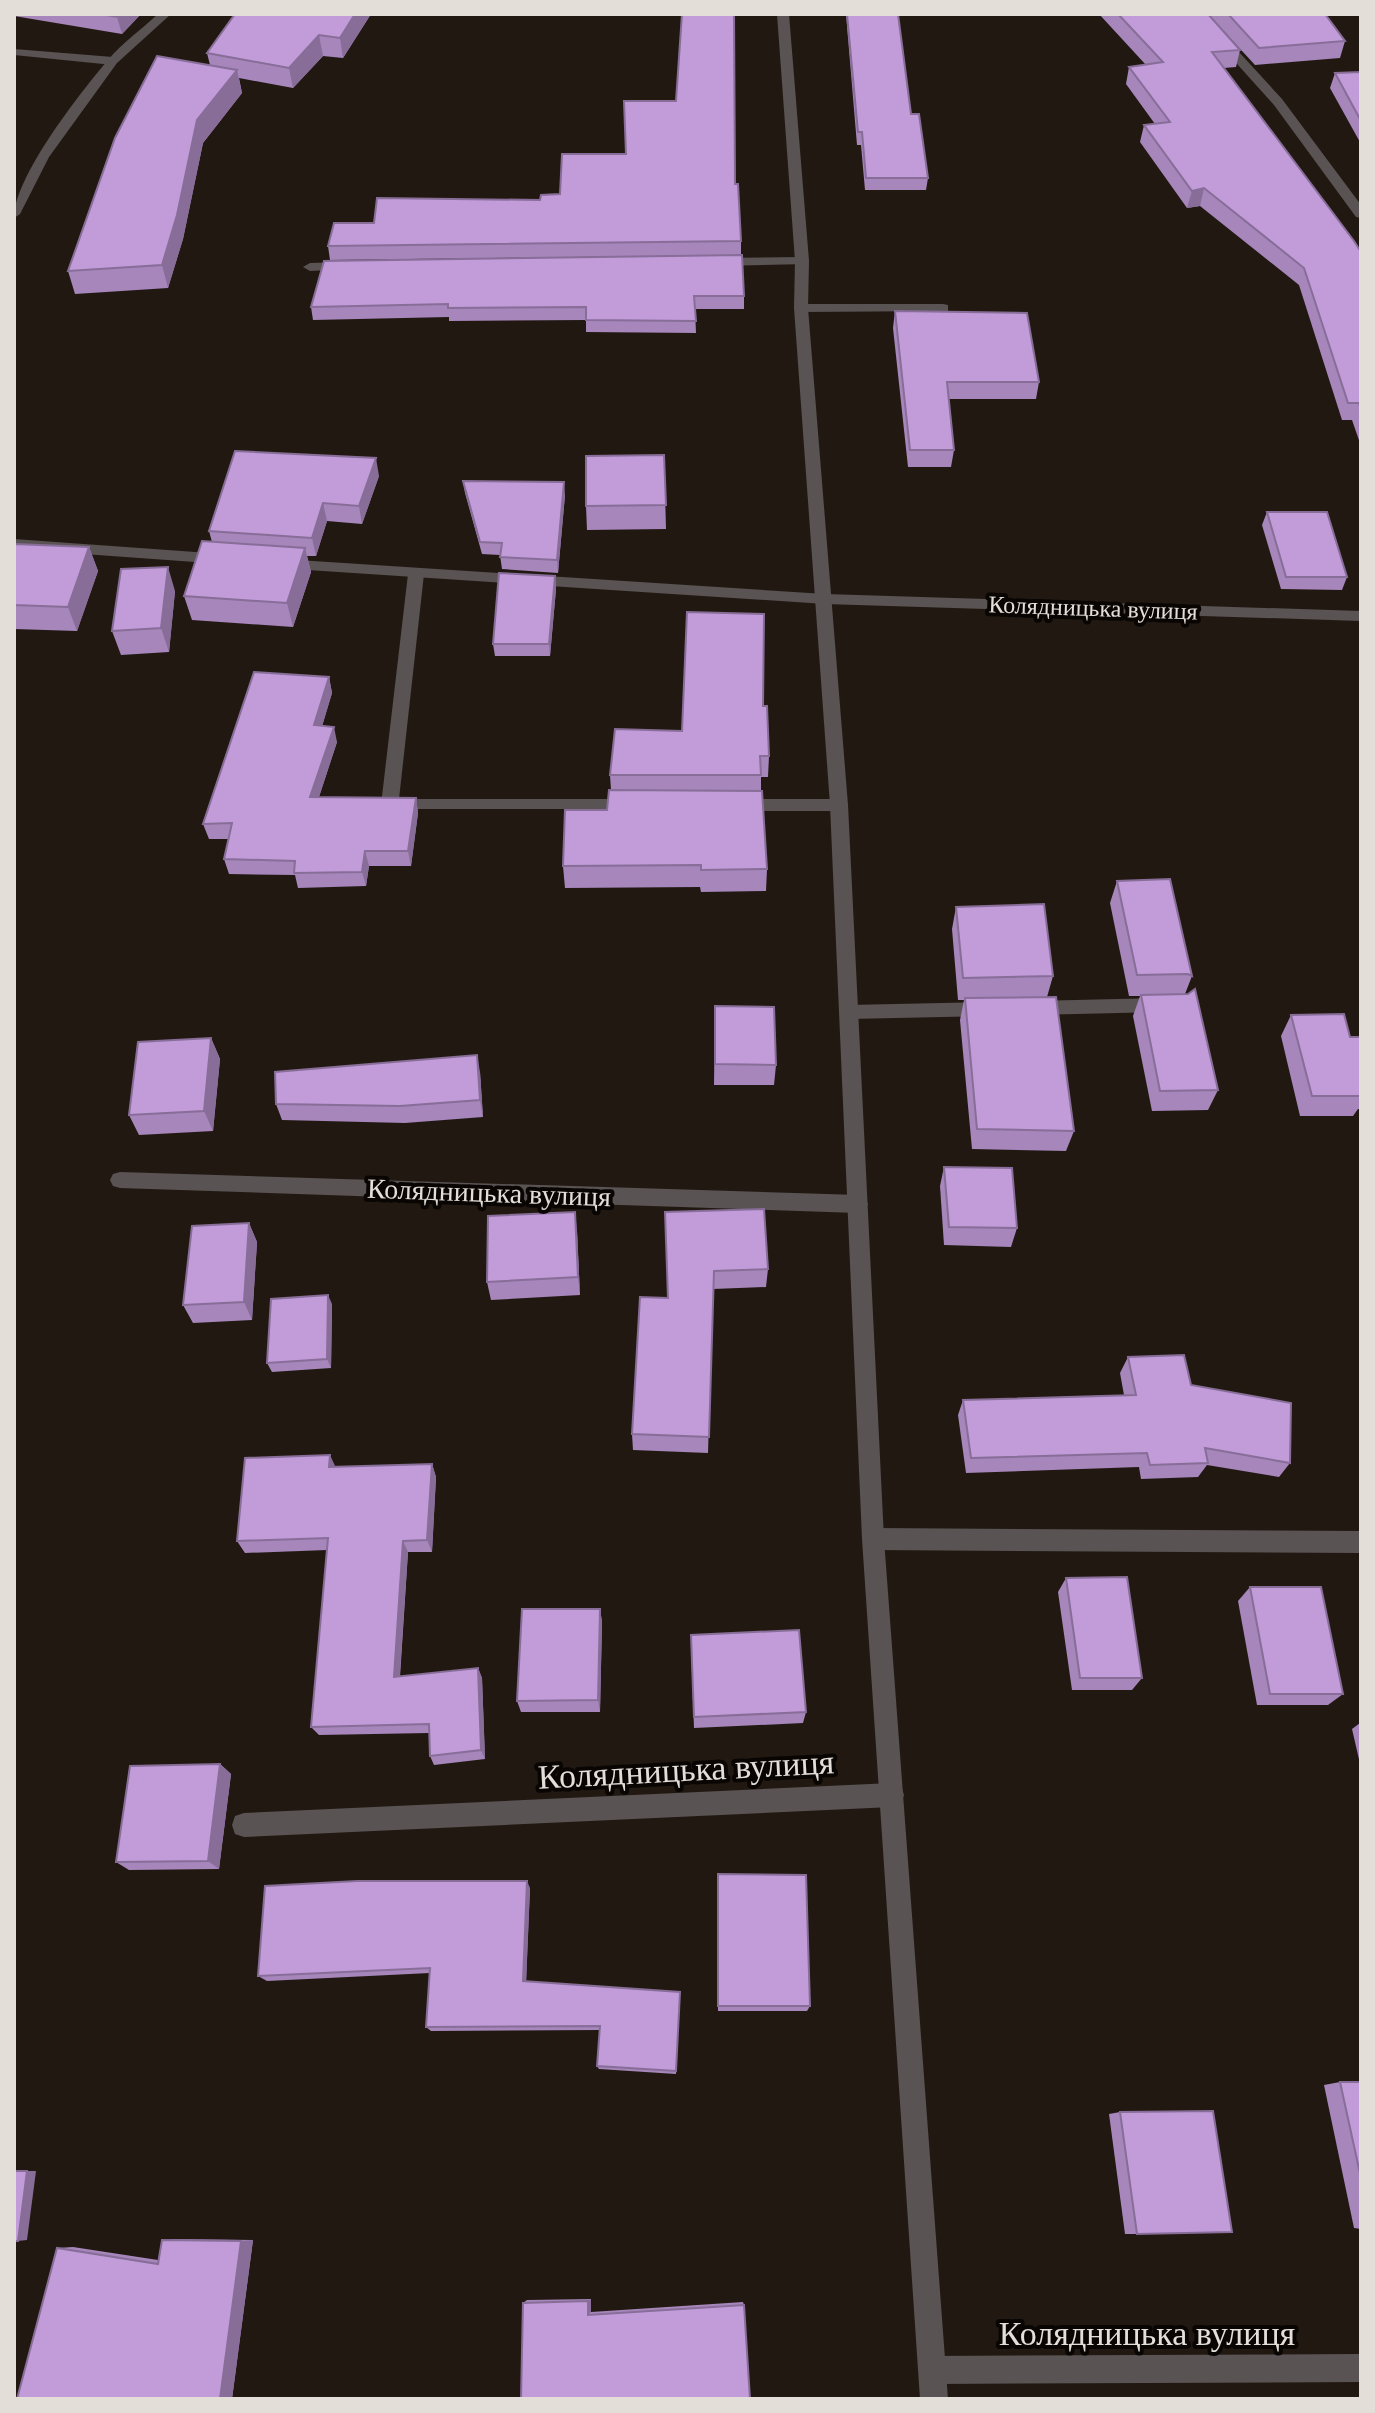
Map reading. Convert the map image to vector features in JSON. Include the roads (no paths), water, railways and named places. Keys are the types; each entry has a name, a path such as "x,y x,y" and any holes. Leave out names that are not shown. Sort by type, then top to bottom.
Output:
{"street":[{"path":"14,214 43,157 113,61 165,14"},
{"path":"783,14 802,261 801,308 839,805 873,1539 934,2399"},
{"path":"1198,14 1278,102 1361,214"},
{"path":"14,52 113,61"},
{"path":"707,262 802,261"},
{"path":"310,267 357,266"},
{"path":"801,308 943,308"},
{"name":"Колядницька вулиця","path":"14,544 416,574 825,599 1361,616"},
{"path":"416,574 390,805 653,805"},
{"path":"715,805 839,805"},
{"path":"849,1012 1179,1005"},
{"name":"Колядницька вулиця","path":"120,1180 858,1204"},
{"path":"873,1539 1361,1542"},
{"name":"Колядницька вулиця","path":"244,1825 892,1795"},
{"name":"Колядницька вулиця","path":"933,2370 1361,2368"}]}
